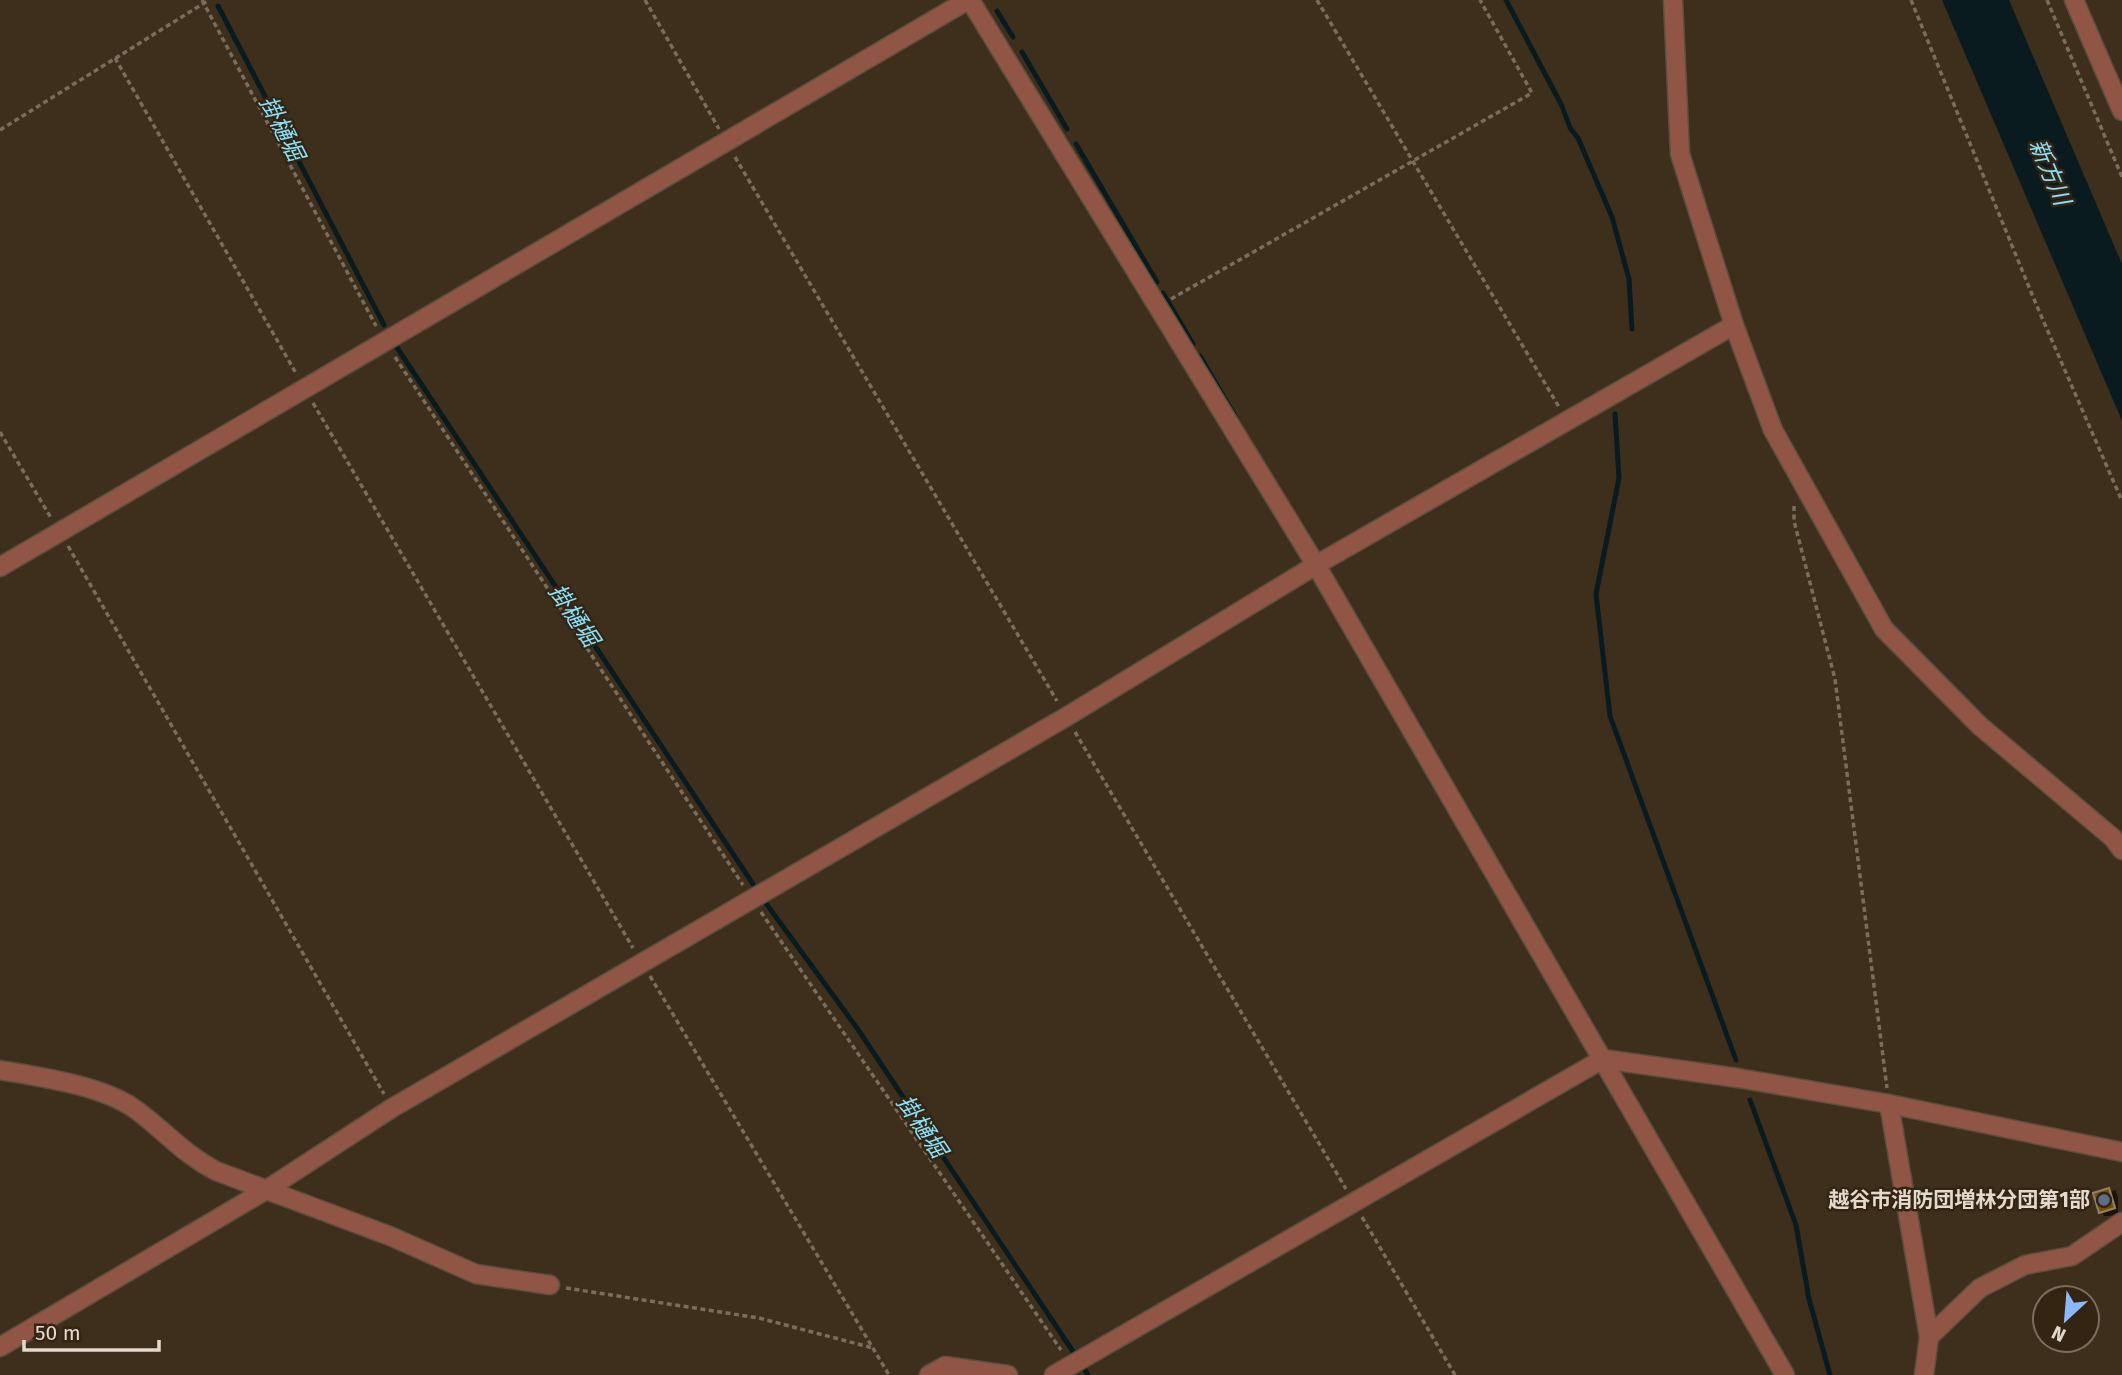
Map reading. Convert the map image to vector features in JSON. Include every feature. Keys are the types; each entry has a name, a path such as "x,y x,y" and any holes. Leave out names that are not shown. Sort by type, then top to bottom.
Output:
{"street":[{"path":"0,566 969,0 1316,565 1785,1375"},
{"path":"1674,0 1680,154 1734,325 1773,430 1884,629 1980,726 2113,838 2122,850"},
{"path":"2074,0 2122,111"},
{"path":"0,1347 266,1190 392,1108 1066,717 1316,565 1734,325"},
{"path":"1054,1375 1603,1059 1738,1077 1889,1104 2122,1152"},
{"path":"0,1070 88,1089 133,1107 189,1157 216,1171 390,1236 476,1274 550,1285"},
{"path":"1889,1104 1928,1337 1924,1375"},
{"path":"1928,1337 1980,1288 2025,1265 2072,1256 2122,1222"},
{"path":"929,1375 945,1366 1008,1375"}],"path":[{"path":"645,0 1455,1375"},
{"path":"1317,0 1567,421"},
{"path":"1157,306 1532,93 1480,0"},
{"path":"1911,0 2036,304 2122,500"},
{"path":"2047,0 2122,177"},
{"path":"0,130 205,1 389,339 756,895 1077,1363"},
{"path":"116,58 304,387 641,962 889,1375"},
{"path":"0,432 392,1108"},
{"path":"1794,467 1794,521 1835,679 1889,1104"},
{"path":"550,1285 759,1318 873,1348"}],"water":[{"name":"新方川","path":"1942,0 2009,0 2122,264 2122,421"}],"building":[{"path":"2109,1188 2115,1208 2099,1213 2093,1193"}],"waterway":[{"path":"1506,0 1562,106 1570,128 1578,138 1612,217 1629,279 1632,329"},
{"name":"掛樋堀","path":"218,6 384,325"},
{"path":"997,11 1013,37"},
{"path":"1022,52 1067,129"},
{"path":"1076,144 1157,282"},
{"path":"1163,293 1193,344"},
{"name":"掛樋堀","path":"396,346 753,884"},
{"path":"1200,356 1235,416"},
{"path":"1615,414 1619,478 1596,594 1610,716 1736,1060"},
{"name":"掛樋堀","path":"765,902 857,1028 1074,1353"},
{"path":"1750,1100 1796,1225 1809,1299 1830,1375"},
{"name":"掛樋堀","path":"1083,1367 1088,1375"}],"place":[{"name":"越谷市消防団増林分団第1部","path":"2104,1200"}]}
